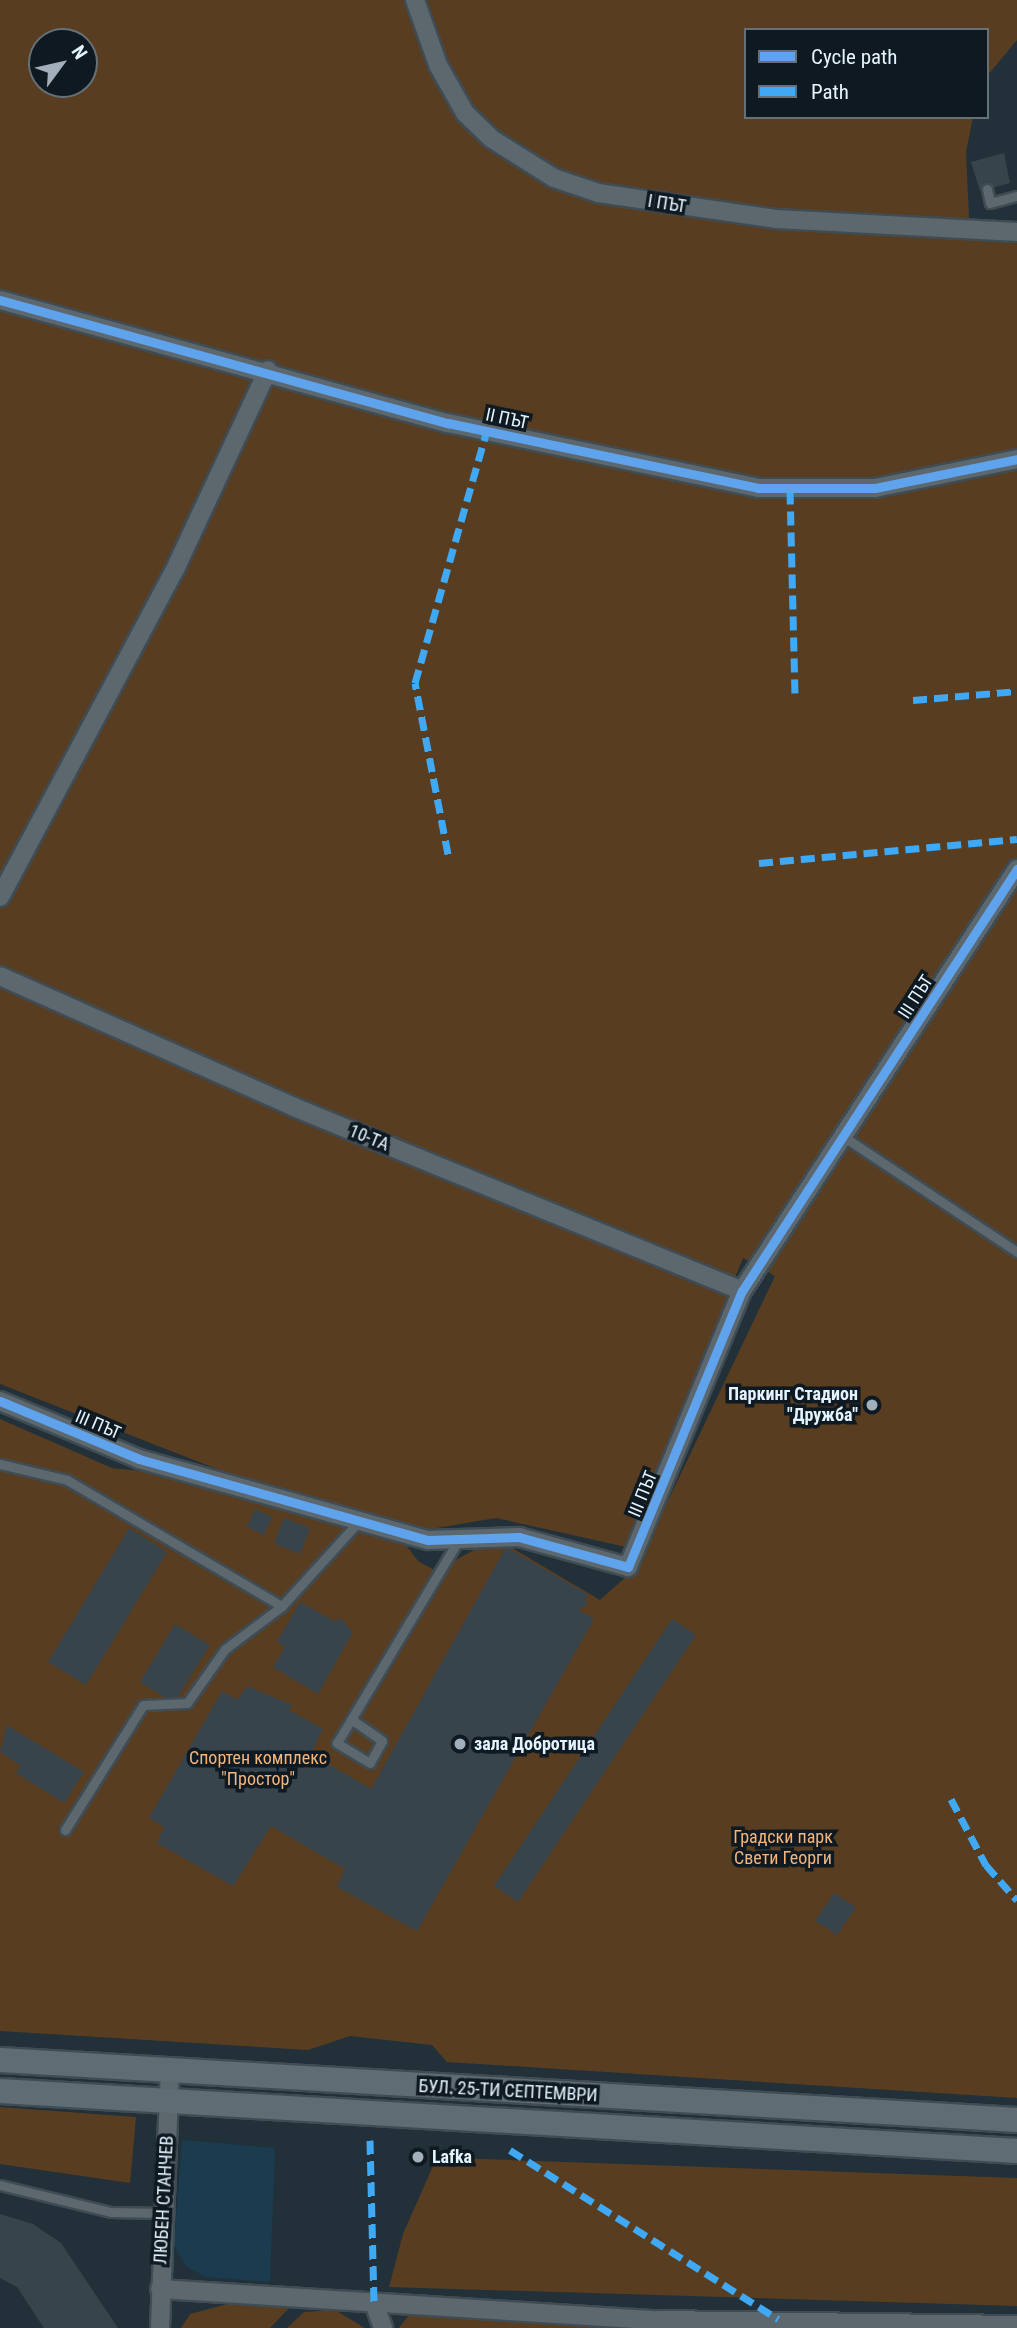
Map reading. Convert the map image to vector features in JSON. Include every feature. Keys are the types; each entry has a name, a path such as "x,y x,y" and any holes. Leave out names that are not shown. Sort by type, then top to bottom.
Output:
{"main road":[{"name":"БУЛ. 25-ТИ СЕПТЕМВРИ","path":"0,2060 1017,2120"},
{"name":"БУЛ. 25-ТИ СЕПТЕМВРИ","path":"0,2091 1017,2151"}],"street":[{"name":"І ПЪТ","path":"415,0 438,65 466,113 508,152 554,177 598,193 777,219 1017,232"},
{"name":"ІІ ПЪТ","path":"0,300 268,370 448,423 758,488 875,488 1017,459"},
{"path":"0,897 171,577 268,370"},
{"name":"ІІІ ПЪТ","path":"0,1401 139,1459 359,1521 458,1541 519,1536 628,1567 742,1291 1017,869"},
{"name":"10-ТА","path":"0,976 294,1107 742,1291"},
{"name":"ЛЮБЕН СТАНЧЕВ","path":"160,2328 170,2072"},
{"path":"160,2289 659,2324 1017,2325"},
{"path":"374,2303 383,2328"}],"lane":[{"path":"987,189 990,202 1017,196"},
{"path":"844,1137 1017,1252"},
{"path":"0,1464 67,1480 282,1606"},
{"path":"65,1830 142,1705 187,1703 225,1649 282,1606 359,1521"},
{"path":"351,1719 382,1741 370,1763 337,1743 351,1719 458,1541"},
{"path":"0,2185 111,2212 163,2213"}],"shaded area":[{"path":"182,2140 275,2148 270,2282 205,2277 186,2266 174,2246"}],"green space":[{"path":"0,0 1017,0 1017,40 989,74 989,28 744,28 744,119 973,119 966,152 970,239 1017,239 1017,2098 447,2062 432,2045 350,2036 308,2050 0,2031 0,1419 112,1468 169,1474 404,1542 418,1561 436,1571 483,1545 507,1545 600,1600 636,1568 775,1276 743,1258 626,1547 496,1518 425,1530 245,1480 0,1384"},
{"path":"0,2107 136,2117 130,2183 0,2164"},
{"path":"453,2158 1017,2178 1017,2306 389,2287 403,2234 433,2166"},
{"path":"231,2303 291,2306 270,2328 181,2328 190,2314"},
{"path":"335,2310 365,2328 287,2328 304,2312"},
{"path":"411,2312 648,2328 399,2328"}],"building":[{"path":"1004,153 1010,183 980,191 971,162"},
{"path":"255,1509 272,1517 264,1535 247,1527"},
{"path":"284,1518 310,1528 300,1554 274,1543"},
{"path":"129,1528 167,1552 86,1685 48,1662"},
{"name":"зала Добротица","path":"506,1547 587,1594 585,1608 577,1609 594,1619 417,1931 337,1887 345,1869 271,1826 233,1886 157,1843 164,1827 149,1818 222,1691 237,1700 247,1686 292,1705 289,1710 323,1729 311,1754 371,1789"},
{"path":"300,1602 336,1622 339,1617 353,1632 318,1694 273,1667 285,1647 277,1642"},
{"path":"672,1619 696,1635 518,1902 494,1886"},
{"path":"175,1624 210,1645 174,1703 140,1682"},
{"path":"7,1725 84,1772 64,1803 16,1773 21,1766 0,1752"},
{"path":"834,1893 856,1907 837,1935 815,1921"},
{"path":"0,2214 33,2224 61,2243 118,2328 44,2328 17,2287 0,2278"}],"marked path":[{"path":"448,854 415,683 487,431"},
{"path":"790,490 795,697"},
{"path":"913,700 1017,691"},
{"path":"759,863 1017,839"},
{"path":"951,1799 986,1865 1017,1900"},
{"path":"370,2140 374,2303"},
{"path":"510,2150 778,2319"}],"cycle path":[{"path":"0,300 448,423 758,488 875,488 1017,459"},
{"path":"0,1401 139,1459 428,1540 519,1537 628,1567 742,1291 1017,869"}],"place":[{"name":"Паркинг Стадион \"Дружба\"","path":"872,1405"},
{"name":"зала Добротица","path":"460,1744"},
{"name":"Lafka","path":"418,2157"}],"park label":[{"name":"Спортен комплекс \"Простор\"","path":"258,1769"},
{"name":"Градски парк Свети Георги","path":"783,1848"}]}
